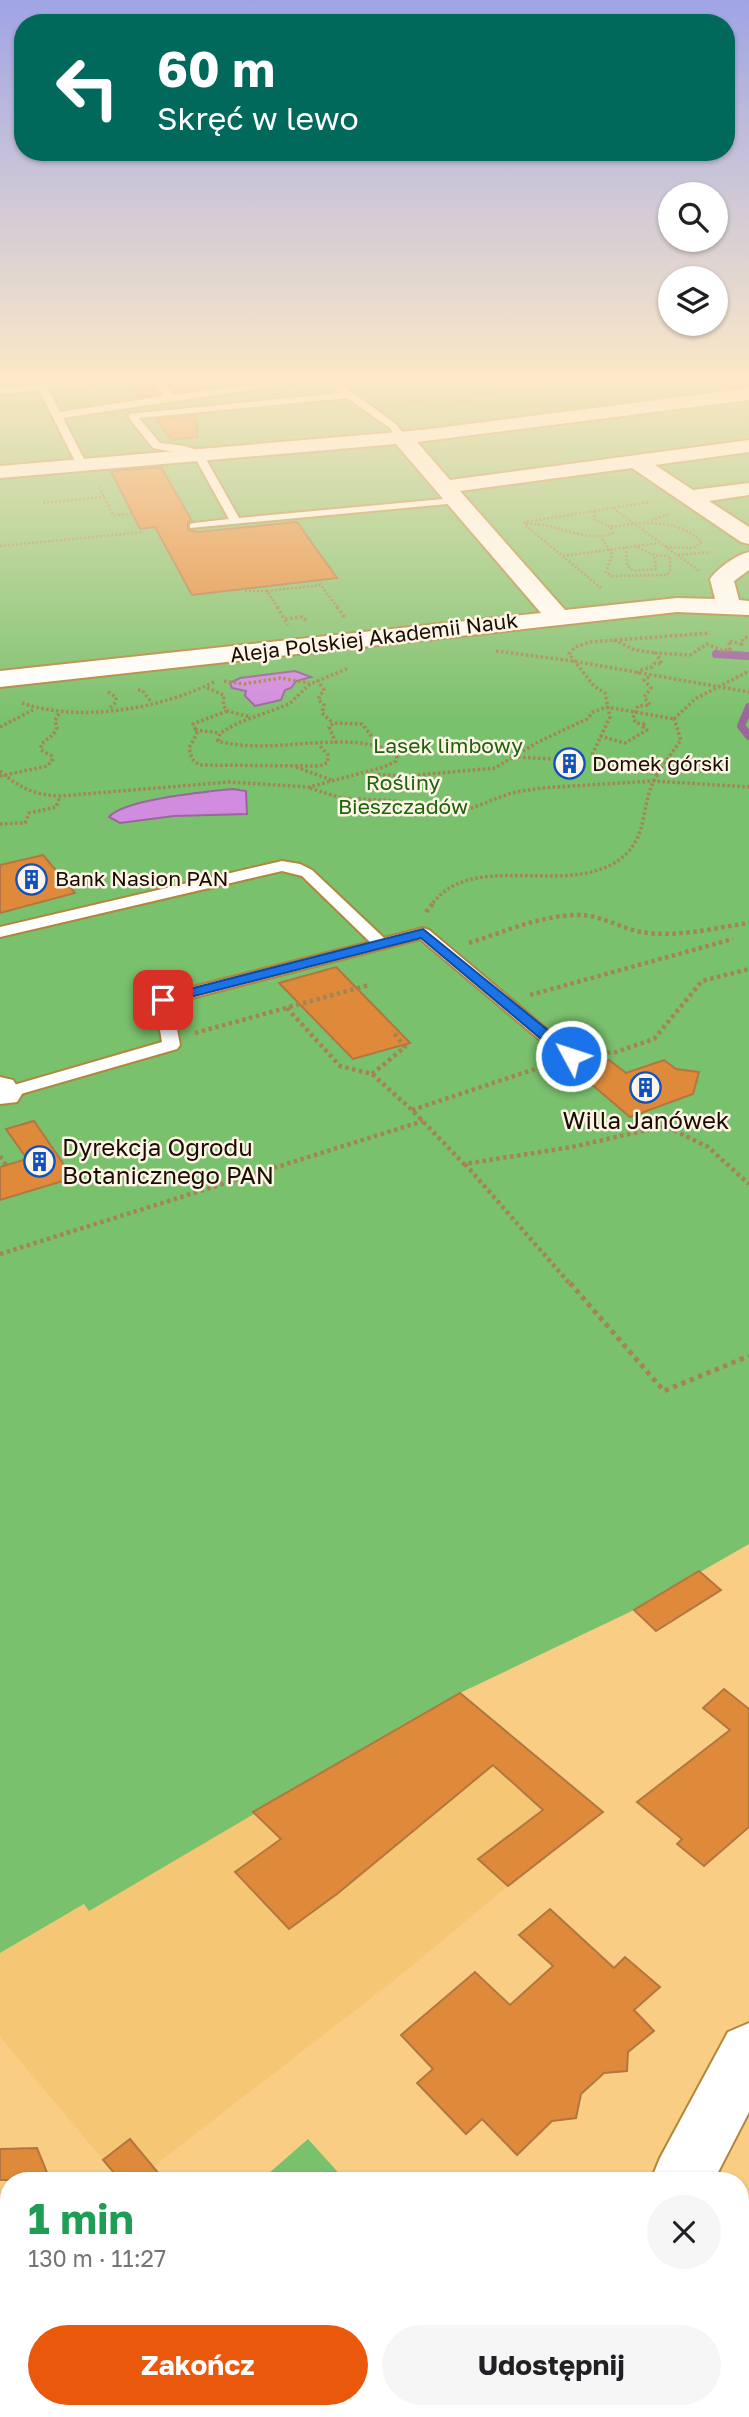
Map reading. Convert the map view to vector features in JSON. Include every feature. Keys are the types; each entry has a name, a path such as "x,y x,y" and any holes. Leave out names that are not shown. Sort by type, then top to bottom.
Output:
{"street":[{"path":"449,494 461,492"},
{"path":"681,492 748,552 722,579 738,607"},
{"path":"689,497 728,492"},
{"path":"449,494 558,617"},
{"name":"Aleja Polskiej Akademii Nauk","path":"5,678 677,605 738,607"},
{"path":"686,2172 749,2051"}],"lane":[{"path":"219,492 236,522"},
{"path":"194,526 449,494"},
{"path":"0,932 282,866 295,867 307,873 381,944"},
{"path":"1,1092 172,1045 163,1000 423,933 571,1056"}],"path":[{"path":"101,492 113,515 132,514"},
{"path":"43,503 104,497"},
{"path":"525,525 528,519 689,497"},
{"path":"612,508 709,579 722,579"},
{"path":"595,510 594,519 611,527 660,518 670,513"},
{"path":"660,518 663,523"},
{"path":"644,521 663,523 693,535 702,542 692,548 666,547"},
{"path":"525,525 534,523 562,527 585,537 601,538 613,533 611,527"},
{"path":"525,525 599,587 608,591"},
{"path":"0,547 144,532"},
{"path":"601,538 612,559 606,572 611,576 666,575 670,572 670,556"},
{"path":"562,556 659,542"},
{"path":"634,546 654,555 670,556 748,552"},
{"path":"626,547 627,565 634,571 656,569 654,555"},
{"path":"195,730 220,733 252,717 289,704 310,684 354,666 366,657 360,639 317,580"},
{"path":"245,591 322,585"},
{"path":"267,591 302,646"},
{"path":"658,774 603,766 592,755 610,717 606,692 594,686 569,654 575,647 590,642 716,632"},
{"path":"638,674 640,670 652,667 654,663 662,664 656,653 690,655 707,644 720,650 730,650 729,641 741,644 743,639 749,636"},
{"path":"0,727 34,710 60,712 152,703 205,688 222,674 226,655"},
{"path":"573,660 748,692"},
{"path":"674,719 695,699 749,671"},
{"path":"600,736 625,743 647,730 642,726 645,724 636,723 633,718 638,706 650,705 644,697 651,688 644,680 650,676"},
{"path":"5,678 15,696 34,710"},
{"path":"238,684 273,678 310,684"},
{"path":"317,680 324,690 318,699 324,705 322,713 333,723 362,724 379,744"},
{"path":"205,688 224,695 223,705 227,710"},
{"path":"135,689 142,690 152,703"},
{"path":"113,695 124,691"},
{"path":"363,773 384,777 495,768 538,742 587,719 593,712 607,707 634,714 674,719"},
{"path":"252,717 227,710 193,724 197,733 189,748 192,759 199,765 327,764 327,755 318,744"},
{"path":"1,774 47,766 52,761 52,756 41,750 41,744 53,736 57,728 55,720 60,712"},
{"path":"415,935 431,900 450,887 480,878 578,875 605,868 623,858 642,836 653,781 681,740 674,719"},
{"path":"333,723 329,731 336,744"},
{"path":"220,733 218,741 235,747 255,749 318,744 379,744 392,749 397,755 396,761 309,788"},
{"path":"517,757 552,759"},
{"path":"295,766 334,781"},
{"path":"1,774 20,788 39,795 60,796 229,782 309,788 341,798 395,801 446,814 461,812 512,793 541,788 653,781 749,787"},
{"path":"0,824 25,823 29,813 56,807 60,796"},
{"path":"445,951 545,921 578,915 596,916 645,933 675,933 749,923"},
{"path":"506,1002 733,939"},
{"path":"412,1110 571,1056 616,1052 654,1039 702,981 749,969"},
{"path":"171,1040 369,985"},
{"path":"287,1007 340,1066 372,1074 423,1121 664,1391 749,1356"},
{"path":"372,1074 405,1047 392,1031"},
{"path":"0,1254 423,1121"},
{"path":"464,1164 572,1147 665,1126 708,1147 749,1184"},
{"path":"0,1156 6,1165"}],"shaded area":[{"path":"295,671 311,677 296,681 291,688 285,690 281,700 255,706 245,696 246,691 232,688 230,683 240,678"},
{"path":"232,789 246,791 247,814 174,816 120,823 109,817 131,805 148,801"},
{"path":"460,1693 603,1812 406,1971 146,2172 113,2172 0,2037 0,1953 85,1904 89,1910"}],"green space":[{"path":"0,492 749,492 749,1544 634,1610 460,1693 89,1911 84,1904 0,1953"},
{"path":"308,2139 338,2172 270,2172"}],"building":[{"path":"121,492 175,492 192,521 188,522 188,530 198,532 297,522 337,578 192,595 155,527 140,529"},
{"name":"Bank Nasion PAN","path":"43,855 75,893 0,913 0,865"},
{"path":"336,967 410,1043 353,1059 279,983"},
{"name":"Willa Janówek","path":"609,1060 626,1073 664,1060 676,1069 699,1072 693,1094 630,1117 576,1071"},
{"name":"Dyrekcja Ogrodu Botanicznego PAN","path":"34,1121 73,1178 0,1200 0,1167 27,1159 6,1129"},
{"path":"699,1571 721,1590 656,1631 634,1610"},
{"path":"724,1689 749,1709 749,1827 704,1866 677,1844 682,1839 637,1802 730,1730 703,1708"},
{"path":"460,1693 603,1812 508,1886 478,1859 543,1810 493,1765 337,1894 289,1929 235,1872 281,1839 253,1812"},
{"path":"550,1909 614,1968 625,1957 660,1987 634,2010 654,2031 628,2052 627,2071 604,2073 581,2094 576,2118 552,2121 517,2155 482,2119 466,2134 417,2083 433,2069 401,2035 475,1972 510,2005 553,1966 519,1935"},
{"path":"130,2139 157,2172 113,2172 103,2160"},
{"path":"37,2148 47,2172 0,2172 0,2149"}],"waterway":[{"path":"716,654 749,656"},
{"path":"749,707 741,726 749,736"}],"place":[{"name":"Domek górski","path":"569,764"},
{"name":"Bank Nasion PAN","path":"32,879"},
{"name":"Willa Janówek","path":"646,1087"},
{"name":"Dyrekcja Ogrodu Botanicznego PAN","path":"39,1162"}],"route":[{"path":"163,1000 423,933 571,1056"}],"park label":[{"name":"Lasek limbowy","path":"448,746"},
{"name":"Rośliny Bieszczadów","path":"403,795"}]}
